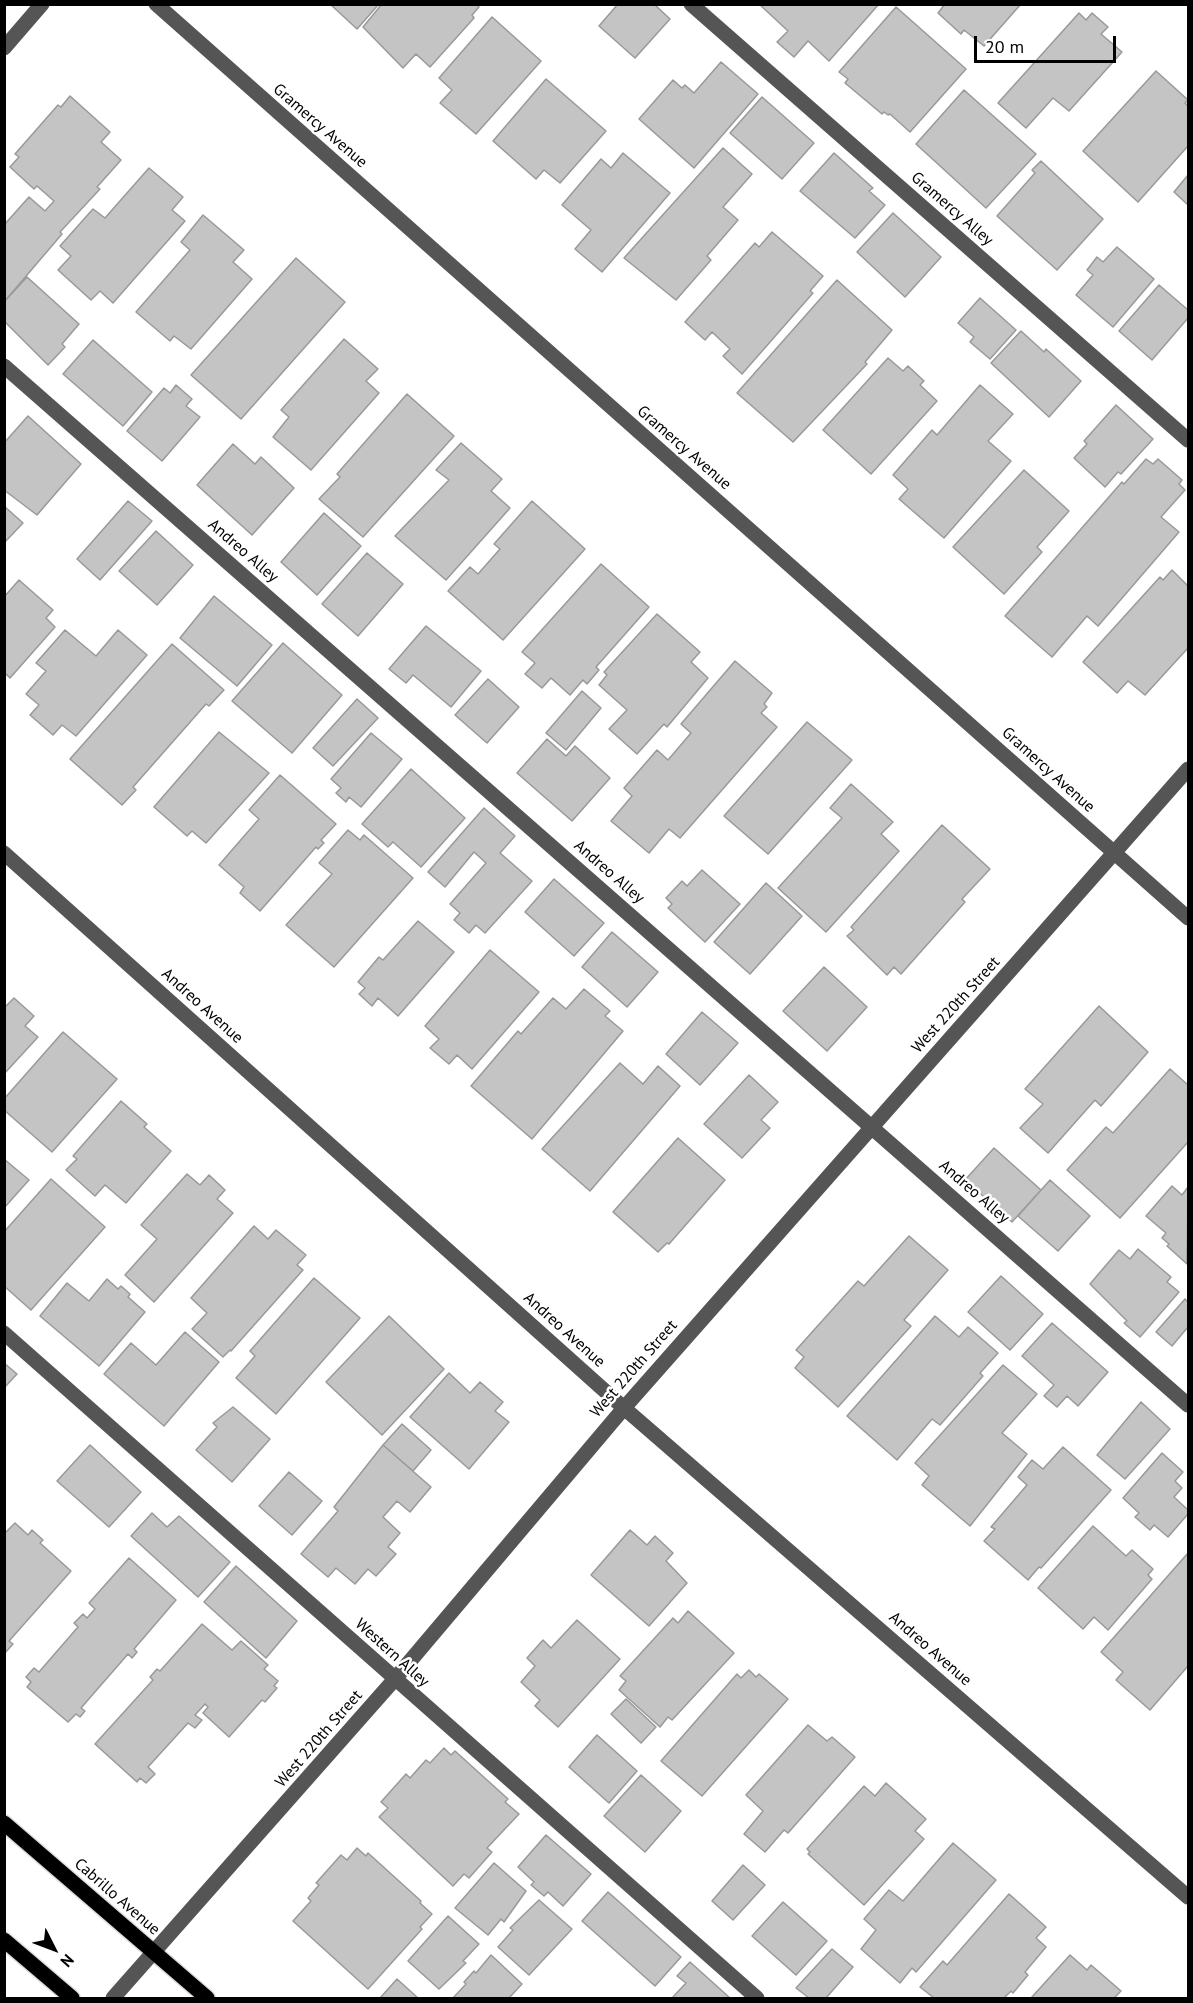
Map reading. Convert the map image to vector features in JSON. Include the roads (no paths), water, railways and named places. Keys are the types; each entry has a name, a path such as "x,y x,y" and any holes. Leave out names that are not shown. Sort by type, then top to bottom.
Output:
{"main road":[{"name":"Cabrillo Avenue","path":"4,1822 207,1998"},
{"path":"4,1940 72,1998"}],"street":[{"path":"4,48 42,4"},
{"name":"Gramercy Avenue","path":"156,4 1188,918"},
{"name":"Gramercy Alley","path":"691,4 1188,440"},
{"name":"Andreo Alley","path":"4,366 1188,1405"},
{"name":"West 220th Street","path":"113,1998 394,1680 624,1408 1188,769"},
{"name":"Andreo Avenue","path":"4,853 624,1408 1188,1897"},
{"name":"Western Alley","path":"4,1333 756,1998"}]}
